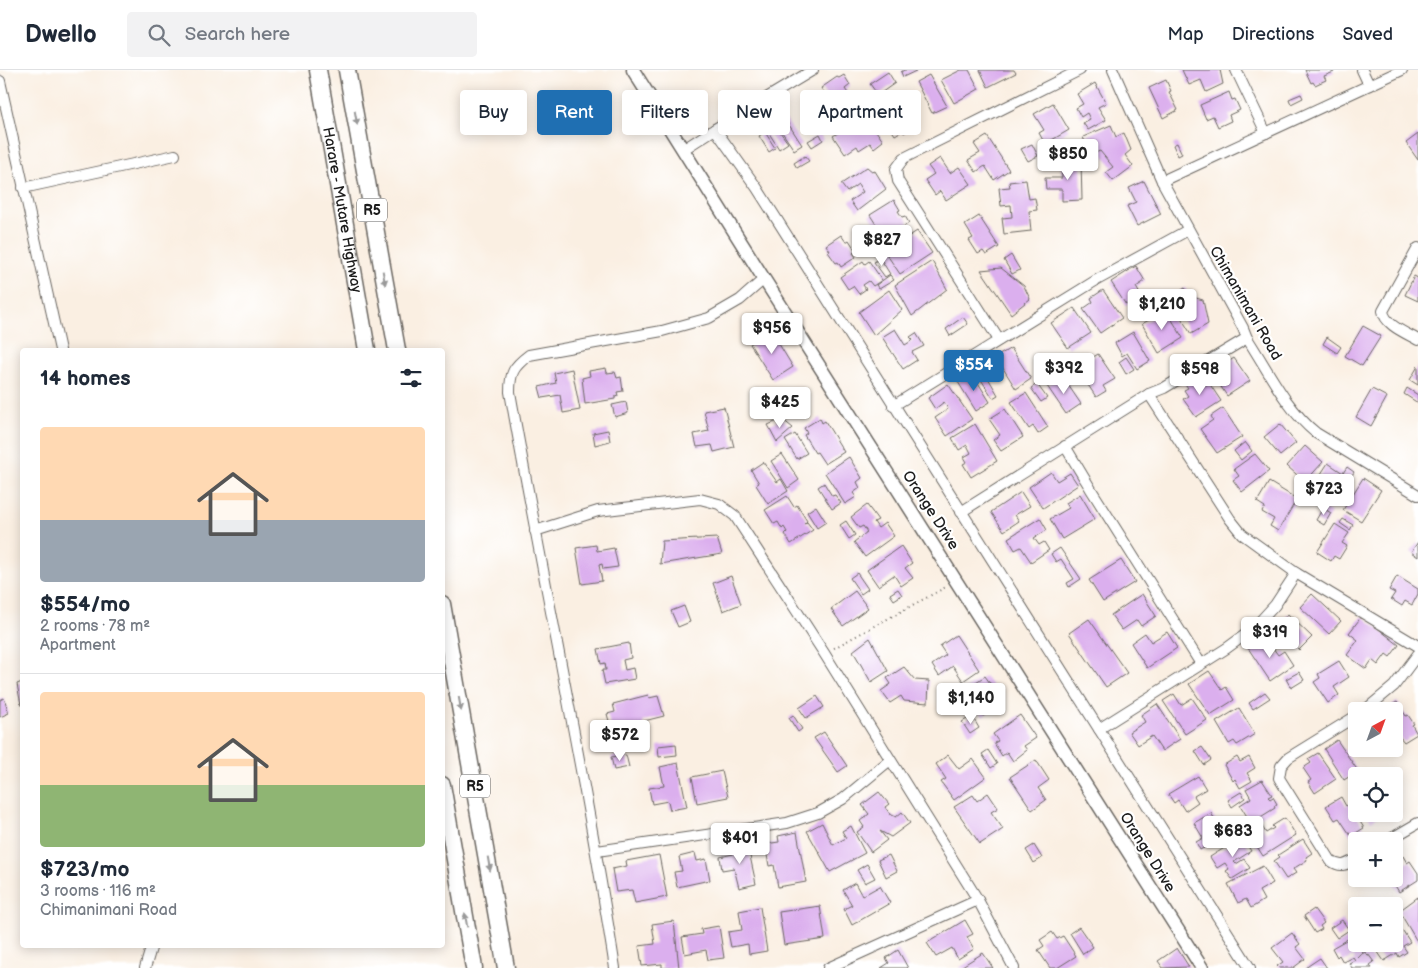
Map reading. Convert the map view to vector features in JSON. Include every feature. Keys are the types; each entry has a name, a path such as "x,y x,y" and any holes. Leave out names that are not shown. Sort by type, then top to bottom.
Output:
{"highway":[{"name":"Harare - Mutare Highway","path":"318,70 367,348"},
{"name":"Harare - Mutare Highway","path":"347,70 397,348"},
{"name":"R5","path":"445,621 506,968"},
{"name":"R5","path":"445,802 474,968"}],"street":[{"name":"Orange Drive","path":"633,70 1202,968"},
{"path":"684,149 813,70"},
{"path":"999,340 898,181 896,169 904,158 1080,70"},
{"name":"Chimanimani Road","path":"1113,70 1162,181 1188,230 1247,338 1303,422 1316,434 1418,495"},
{"path":"1236,70 1266,133"},
{"path":"1362,70 1369,85"},
{"path":"1162,181 1402,70"},
{"path":"0,81 60,348"},
{"path":"715,129 757,188 893,406 1250,968"},
{"path":"23,188 175,155"},
{"path":"893,406 1095,280 1188,230"},
{"path":"1418,248 1383,311 1383,315 1389,322 1418,340"},
{"path":"615,968 597,851 510,392 510,376 518,363 529,355 662,331 709,318 740,300 764,279"},
{"path":"961,512 1149,394 1164,388 1247,338"},
{"path":"1149,394 1230,519 1242,534 1296,573 1418,646"},
{"path":"1065,446 1201,664"},
{"path":"535,531 598,511 700,499 719,504 735,516 824,653 978,900 1014,968"},
{"path":"1099,729 1227,648 1253,629 1275,605 1296,573"},
{"path":"1375,702 1394,686 1418,654"},
{"path":"1348,721 1288,758 1281,766 1279,778 1330,861 1339,866 1348,864"},
{"path":"597,851 787,823 818,813 843,799 890,760"},
{"path":"1402,832 1418,823"},
{"path":"828,968 978,900"},
{"path":"145,968 151,948"}],"path":[{"path":"824,653 957,581"}],"building":[{"path":"904,70 918,70 903,77 901,72"},
{"path":"961,70 969,70 979,89 954,103 941,80"},
{"path":"980,70 1014,70 1016,73 988,87"},
{"path":"1182,70 1220,70 1223,84 1206,92 1201,80 1189,85"},
{"path":"1305,70 1333,70 1334,72 1324,76 1326,80 1315,85 1313,82 1311,83"},
{"path":"888,72 895,83 885,90 874,90 870,84"},
{"path":"844,75 850,85 846,90 822,90 821,88 837,77 839,78"},
{"path":"929,75 947,106 932,113 916,82"},
{"path":"1166,80 1171,91 1169,92 1178,110 1163,118 1149,88"},
{"path":"1095,83 1106,103 1098,107 1106,120 1088,130 1083,123 1090,119 1087,113 1081,117 1076,108 1083,104 1077,94"},
{"path":"1229,92 1232,100 1235,99 1240,110 1229,115 1231,121 1218,127 1213,116 1206,119 1200,105"},
{"path":"1301,94 1303,98 1291,104 1289,99"},
{"path":"1053,103 1069,130 1045,144 1039,133 1044,130 1034,114"},
{"path":"1111,125 1116,137 1124,133 1131,150 1125,155 1133,166 1113,181 1106,172 1113,167 1100,151 1090,155 1083,137"},
{"path":"790,126 802,145 794,150 784,135 790,135"},
{"path":"1418,134 1418,160 1406,143"},
{"path":"767,135 775,148 769,152 759,136"},
{"path":"770,135 782,135 788,143 779,149"},
{"path":"818,135 820,135 823,140 812,147 808,141"},
{"path":"879,135 883,141 874,148 870,143 859,150 857,146 845,154 833,136"},
{"path":"987,136 1009,170 994,180 985,166 976,172 968,160 980,153 974,144"},
{"path":"1177,143 1182,154 1178,156 1173,145"},
{"path":"1032,144 1038,156 1028,161 1021,149"},
{"path":"805,156 809,161 797,168 794,163"},
{"path":"940,158 950,173 959,167 971,184 946,200 940,191 935,195 925,180 934,174 928,166"},
{"path":"1061,161 1081,161 1082,200 1062,201 1062,189 1046,189 1045,178 1062,178"},
{"path":"867,167 873,172 875,171 886,189 857,211 850,201 863,192 858,184 847,192 841,184"},
{"path":"1026,180 1029,199 1035,198 1037,210 1029,211 1031,231 1004,234 1002,218 1012,217 1011,205 1001,206 999,188 1010,187 1009,182"},
{"path":"1144,181 1161,214 1137,226 1127,206 1136,202 1129,188"},
{"path":"894,200 900,210 898,211 902,217 905,216 909,223 885,239 880,232 882,230 879,229 870,215"},
{"path":"979,216 999,247 986,255 983,251 978,254 969,240 973,238 965,225"},
{"path":"917,231 932,253 900,274 885,252"},
{"path":"841,235 846,242 849,240 856,251 853,253 856,257 841,267 828,252 830,251 826,245"},
{"path":"1011,255 1020,270 1012,274 1004,260"},
{"path":"880,258 890,274 885,277 874,262"},
{"path":"863,261 865,264 869,261 882,280 873,286 869,281 863,285 866,289 859,294 853,286 848,289 840,277"},
{"path":"932,261 947,289 912,316 895,285"},
{"path":"1136,266 1145,281 1136,287 1141,296 1126,305 1111,282"},
{"path":"1001,268 1024,286 1030,299 1011,314 981,270"},
{"path":"890,275 894,280 879,289 876,285"},
{"path":"1414,276 1418,278 1418,301 1405,295"},
{"path":"1185,288 1188,294 1177,300 1174,295"},
{"path":"889,290 902,310 874,335 859,312"},
{"path":"1103,290 1122,318 1100,333 1083,309 1093,302 1091,298"},
{"path":"1152,291 1158,300 1149,306 1143,297"},
{"path":"1189,296 1203,300 1208,324 1191,334 1174,306"},
{"path":"1141,301 1146,308 1132,317 1128,310"},
{"path":"1074,308 1091,333 1068,348 1051,323"},
{"path":"1166,310 1183,338 1159,353 1142,324"},
{"path":"963,317 968,324 950,336 946,329"},
{"path":"1363,326 1381,336 1362,366 1345,356"},
{"path":"895,329 905,345 913,340 910,337 916,333 924,346 912,352 917,360 903,369 882,337"},
{"path":"771,331 793,367 773,380 750,344"},
{"path":"1133,332 1150,361 1137,369 1127,353 1122,356 1115,343"},
{"path":"1327,337 1341,347 1337,353 1323,344"},
{"path":"1011,348 1031,379 1016,389 996,357"},
{"path":"1098,354 1115,379 1103,386 1106,391 1096,397 1077,368"},
{"path":"1126,357 1134,369 1126,374 1119,362"},
{"path":"1234,358 1250,381 1227,396 1212,373"},
{"path":"1418,366 1418,385 1410,380"},
{"path":"606,368 607,373 615,372 617,378 621,377 623,391 617,392 618,396 615,399 585,404 582,378 590,376 589,371"},
{"path":"572,369 580,410 563,413 560,395 542,398 539,387 556,383 554,373"},
{"path":"984,371 998,395 993,398 978,375"},
{"path":"972,373 990,402 976,411 958,382"},
{"path":"1195,374 1203,386 1209,383 1221,401 1196,417 1183,399 1188,396 1184,390 1188,388 1183,381"},
{"path":"1062,376 1081,404 1066,414 1047,386"},
{"path":"948,384 972,419 947,436 935,418 948,409 944,402 935,409 928,398"},
{"path":"1037,384 1047,398 1041,402 1031,388"},
{"path":"1407,388 1418,395 1418,403 1404,394"},
{"path":"1372,389 1387,397 1371,426 1356,417"},
{"path":"1026,393 1048,427 1038,434 1033,426 1029,429 1011,402"},
{"path":"626,402 628,413 615,417 612,405"},
{"path":"724,407 734,447 714,452 712,445 697,447 694,434 709,431 704,411"},
{"path":"1223,408 1242,437 1217,453 1200,429 1213,420 1211,416"},
{"path":"1005,409 1023,437 1001,451 993,440 1000,435 989,419"},
{"path":"820,418 822,423 825,421 844,452 825,464 817,452 815,453 804,435 807,433 804,428"},
{"path":"782,419 793,428 777,442 768,425"},
{"path":"975,424 997,461 971,477 963,464 967,462 964,457 971,453 967,445 959,450 952,438"},
{"path":"1280,424 1296,443 1280,456 1264,437"},
{"path":"608,430 610,441 595,445 593,433"},
{"path":"795,434 807,453 797,459 785,440"},
{"path":"1245,442 1252,451 1241,460 1234,451"},
{"path":"1305,446 1323,462 1305,482 1287,466"},
{"path":"782,454 799,480 788,488 771,461"},
{"path":"1255,454 1269,471 1242,492 1233,480 1239,476 1234,469"},
{"path":"849,457 862,478 857,482 860,488 853,493 856,497 845,504 825,473"},
{"path":"763,462 777,482 781,479 788,491 768,504 756,485 759,483 751,470"},
{"path":"1328,463 1343,473 1347,467 1354,472 1335,504 1327,499 1333,489 1317,480"},
{"path":"1051,472 1057,481 1070,473 1078,485 1043,508 1029,487"},
{"path":"1363,478 1381,490 1361,521 1343,510"},
{"path":"1269,482 1297,499 1278,531 1270,526 1274,519 1262,512 1265,507 1257,502"},
{"path":"824,483 832,496 835,495 841,503 832,509 818,487"},
{"path":"1021,492 1030,506 1015,515 1019,521 1004,531 991,512"},
{"path":"1080,494 1095,519 1062,539 1050,519 1069,508 1066,503"},
{"path":"787,496 794,507 797,505 807,521 804,524 807,522 813,530 791,544 785,534 787,532 784,527 782,529 778,522 774,524 765,510"},
{"path":"867,505 878,520 874,522 878,528 885,523 894,536 865,557 854,542 867,532 863,526 859,528 851,517"},
{"path":"816,506 826,522 817,528 807,512"},
{"path":"1323,508 1331,513 1324,525 1316,520"},
{"path":"1040,518 1047,530 1034,538 1039,545 1044,542 1049,550 1031,562 1021,547 1015,550 1008,538"},
{"path":"1343,519 1353,525 1350,530 1340,523"},
{"path":"846,521 855,535 849,539 840,525"},
{"path":"1335,524 1349,533 1342,543 1347,546 1339,559 1334,556 1331,561 1317,552"},
{"path":"717,538 722,554 660,564 662,541"},
{"path":"1418,542 1418,557 1411,552"},
{"path":"596,545 597,551 614,548 618,567 603,569 602,564 599,565 602,581 582,584 576,548"},
{"path":"901,546 912,563 905,568 913,578 901,586 894,575 878,586 867,570"},
{"path":"1060,548 1081,579 1069,587 1067,583 1074,579 1061,559 1056,562 1051,554"},
{"path":"1121,560 1135,582 1103,602 1089,580"},
{"path":"857,573 868,589 861,594 850,578"},
{"path":"731,576 741,604 723,611 713,583"},
{"path":"1397,576 1418,589 1418,594 1412,605 1405,601 1402,606 1391,599 1395,593 1389,590"},
{"path":"898,589 902,595 894,600 890,594"},
{"path":"855,591 868,608 843,626 831,609"},
{"path":"1142,594 1156,616 1141,626 1137,620 1122,630 1111,615"},
{"path":"1312,594 1341,621 1329,634 1300,607"},
{"path":"684,606 690,622 678,627 671,611"},
{"path":"1288,614 1312,637 1299,650 1289,640 1293,636 1280,623"},
{"path":"1362,616 1399,645 1390,657 1386,654 1378,665 1372,660 1366,669 1347,655 1358,640 1349,633"},
{"path":"1089,619 1127,673 1106,687 1069,633"},
{"path":"1167,632 1177,648 1147,668 1131,643 1145,633 1151,642"},
{"path":"956,635 979,670 963,681 953,666 939,676 932,665 946,655 940,646"},
{"path":"1265,637 1278,655 1284,651 1293,665 1270,681 1248,648"},
{"path":"870,638 888,671 871,682 853,651"},
{"path":"629,643 631,658 623,660 625,670 633,668 635,679 605,684 602,670 606,670 605,663 601,664 598,649"},
{"path":"1339,661 1349,677 1334,687 1339,695 1328,703 1314,682 1320,678 1318,674"},
{"path":"904,667 915,680 929,681 928,703 904,701 901,696 890,703 881,691 891,684 887,678"},
{"path":"1209,671 1222,690 1226,687 1234,700 1210,715 1189,684"},
{"path":"1299,672 1304,680 1291,688 1286,679"},
{"path":"985,676 995,690 987,696 995,707 983,716 975,704 962,713 952,698"},
{"path":"20,683 20,700 17,684"},
{"path":"1265,692 1270,698 1253,709 1249,703"},
{"path":"1174,694 1181,705 1192,698 1207,720 1185,734 1163,701"},
{"path":"648,695 649,698 658,696 664,716 644,721 642,728 637,730 639,739 621,744 617,730 619,729 618,726 611,728 607,714 615,712 613,704"},
{"path":"817,696 824,707 806,718 799,708"},
{"path":"4,698 9,713 0,717 0,700"},
{"path":"1157,704 1180,739 1162,751 1152,736 1138,745 1129,732 1145,722 1141,715"},
{"path":"1239,708 1255,734 1237,745 1234,741 1229,744 1216,722"},
{"path":"1403,711 1414,724 1412,725 1417,734 1404,742"},
{"path":"793,715 802,729 798,732 789,718"},
{"path":"1020,715 1036,738 1024,746 1027,750 1013,761 1007,752 1002,756 994,743 998,741 993,734"},
{"path":"972,716 979,728 970,734 962,722"},
{"path":"824,732 847,766 838,772 814,738"},
{"path":"1337,740 1355,767 1348,767 1348,777 1344,780 1324,749"},
{"path":"676,744 677,755 659,757 658,746"},
{"path":"1202,747 1211,760 1204,765 1195,751"},
{"path":"988,750 997,764 991,768 982,754"},
{"path":"1318,753 1336,779 1315,793 1308,782 1311,780 1303,768 1311,763 1308,759"},
{"path":"626,755 629,767 614,770 611,757"},
{"path":"948,755 959,769 973,759 986,777 954,800 941,782 946,779 936,764"},
{"path":"1237,757 1240,762 1249,757 1255,768 1247,773 1252,781 1240,788 1235,779 1233,781 1224,765"},
{"path":"1036,760 1049,780 1038,788 1046,800 1032,810 1010,777"},
{"path":"678,763 687,807 670,810 668,801 652,804 649,788 664,786 660,767"},
{"path":"722,771 728,797 697,803 692,777"},
{"path":"1198,776 1206,789 1194,796 1198,802 1185,811 1178,800 1174,803 1168,794"},
{"path":"1262,780 1272,795 1268,797 1270,799 1273,797 1277,804 1274,806 1275,808 1251,823 1240,805 1251,798 1246,789"},
{"path":"879,792 889,804 885,807 890,814 896,817 902,812 910,823 891,837 880,831 887,840 871,852 857,832 864,827 860,821 869,814 862,805"},
{"path":"1241,792 1245,798 1232,807 1228,800"},
{"path":"988,793 998,808 991,812 1003,829 980,844 954,807 973,795 977,801"},
{"path":"1341,797 1346,806 1348,805 1348,822 1360,822 1364,828 1358,832 1348,832 1339,818 1335,820 1326,806"},
{"path":"1211,813 1225,836 1200,850 1196,842 1203,838 1194,823"},
{"path":"1285,818 1296,835 1263,856 1247,831 1260,823 1266,833 1274,828 1272,826"},
{"path":"822,823 833,845 846,838 842,831 851,826 865,853 830,872 807,831"},
{"path":"797,832 806,882 778,887 774,865 769,866 765,844 779,842 778,836"},
{"path":"1242,837 1251,851 1234,862 1236,864 1244,859 1250,868 1232,879 1226,871 1229,869 1225,863 1217,868 1210,857"},
{"path":"1303,839 1312,853 1306,857 1307,860 1293,869 1296,873 1286,879 1274,861 1280,857 1278,855"},
{"path":"747,842 756,884 739,888 734,868 722,870 720,857 733,854 731,845"},
{"path":"1034,845 1042,858 1034,863 1026,850"},
{"path":"695,853 697,861 706,859 710,880 677,887 674,872 682,871 679,857"},
{"path":"659,855 667,897 635,903 632,890 616,892 612,869 627,866 626,861"},
{"path":"889,855 897,871 886,877 878,860"},
{"path":"1403,856 1407,863 1410,861 1418,873 1418,880 1399,892 1396,887 1403,887"},
{"path":"867,864 875,878 865,883 857,870"},
{"path":"1263,866 1273,883 1259,891 1264,900 1251,908 1246,899 1238,903 1228,884"},
{"path":"855,883 862,896 880,886 890,903 852,925 844,909 852,905 843,890"},
{"path":"1418,897 1418,943 1403,918 1403,908"},
{"path":"820,906 825,939 784,945 779,912"},
{"path":"760,907 767,951 749,954 748,944 731,947 728,932 742,930 739,911"},
{"path":"1314,909 1324,923 1320,926 1322,929 1315,933 1304,916"},
{"path":"965,920 973,934 967,937 974,949 958,959 952,948 936,957 927,943"},
{"path":"1342,920 1348,931 1337,938 1330,928"},
{"path":"674,921 679,968 662,968 662,964 642,966 639,946 655,944 652,924"},
{"path":"719,926 724,958 708,960 706,950 685,954 682,937 702,934 701,929"},
{"path":"1079,927 1093,947 1083,954 1070,933"},
{"path":"1403,931 1410,942 1403,946"},
{"path":"1052,932 1057,939 1063,936 1076,956 1057,968 1050,968 1038,950 1044,946 1040,940"},
{"path":"1292,933 1300,944 1296,947 1305,959 1293,968 1279,968 1277,966 1283,962 1272,948"},
{"path":"1348,939 1348,952 1363,952 1357,957 1365,952 1368,954 1374,962 1370,965 1372,968 1352,968 1349,963 1355,960 1353,957 1343,962 1339,955 1337,957 1332,948"},
{"path":"1403,946 1407,952 1399,957 1397,953 1384,961 1378,952 1403,952"},
{"path":"1177,948 1189,967 1163,968 1158,961"},
{"path":"898,950 908,968 881,968 889,963 886,958"},
{"path":"983,953 993,968 959,968"},
{"path":"1320,958 1327,968 1305,968"}]}
